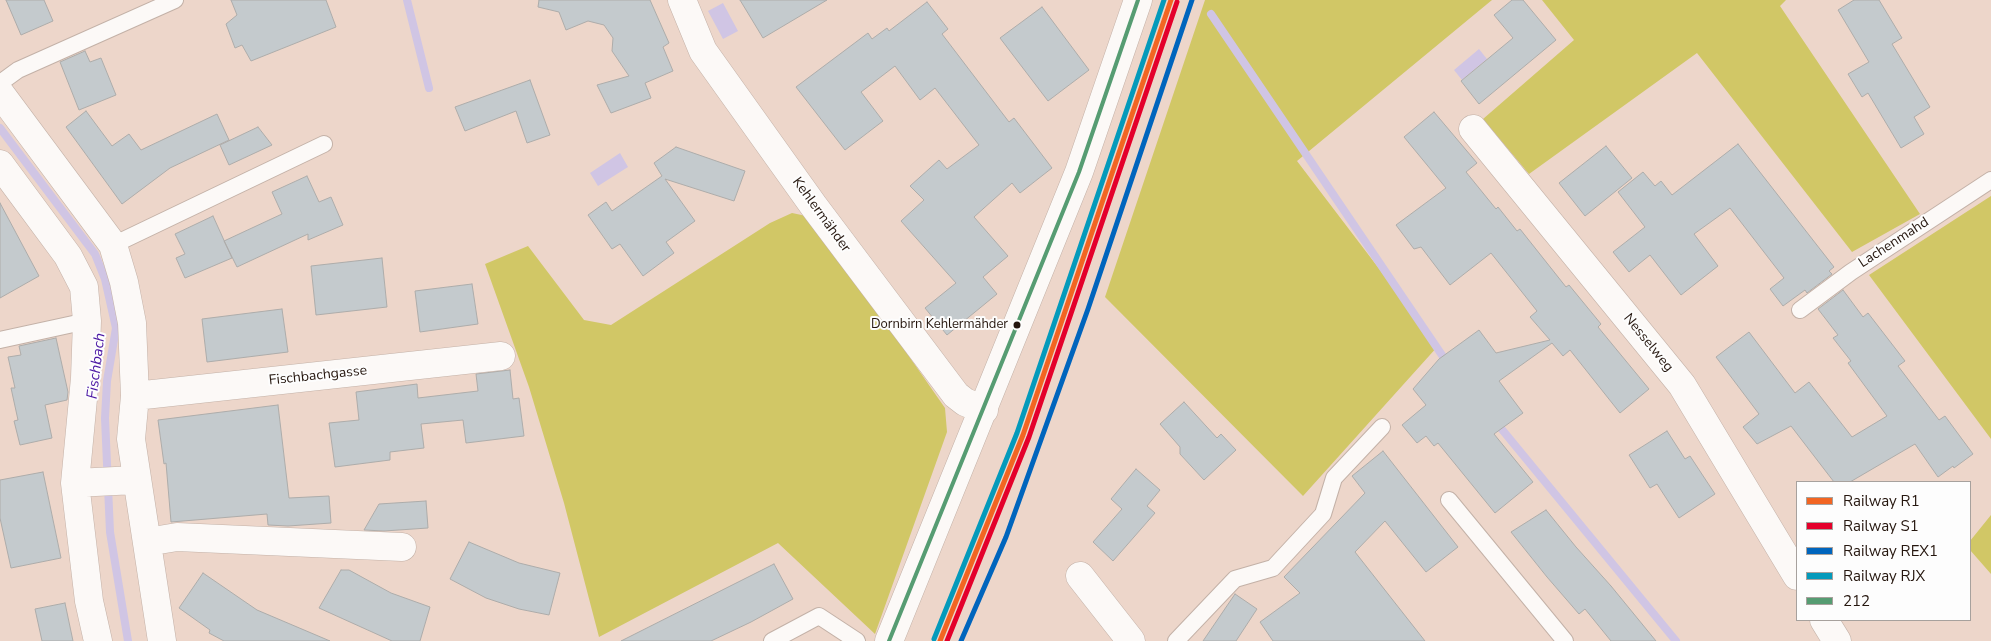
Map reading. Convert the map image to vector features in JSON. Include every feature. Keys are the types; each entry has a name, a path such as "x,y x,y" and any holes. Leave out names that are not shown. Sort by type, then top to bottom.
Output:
{"street":[{"name":"Kehlermähder","path":"682,0 703,51 813,205 956,395 965,402 984,410"},
{"path":"890,641 1079,172 1138,0"},
{"path":"0,93 113,245 124,282 132,323 135,396 128,481 147,542 162,641"},
{"name":"Nesselweg","path":"1473,129 1682,385 1796,574"},
{"path":"0,164 68,256 84,287 87,321 81,483 89,601 98,641"},
{"name":"Fischbachgasse","path":"135,396 501,356"},
{"path":"81,483 128,481"},
{"path":"147,542 177,537 402,547"},
{"path":"1080,576 1131,641"},
{"path":"1825,621 1836,641"}],"lane":[{"path":"0,83 18,70 175,0"},
{"path":"113,245 324,144"},
{"name":"Lachenmahd","path":"1800,310 1851,272 1991,180"},
{"path":"0,340 87,321"},
{"path":"1176,641 1235,579 1273,568 1322,514 1334,478 1382,427"},
{"path":"1448,500 1565,641"},
{"path":"772,641 819,616 856,641"}],"shaded area":[{"path":"1205,0 1492,0 1297,161 1438,346 1303,496 1105,297"},
{"path":"1542,0 1786,0 1780,6 1920,214 1852,252 1697,53 1529,174 1483,119 1574,40"},
{"path":"723,3 738,31 723,39 708,11"},
{"path":"1479,49 1487,59 1462,80 1454,70"},
{"path":"620,153 628,167 598,186 590,173"},
{"path":"1991,196 1991,439 1869,275"},
{"path":"792,213 811,217 819,227 945,408 947,432 875,634 778,543 599,637 564,503 529,387 485,264 528,246 584,320 611,325 770,223"},
{"path":"1991,515 1991,574 1971,551 1971,540"}],"building":[{"path":"6,0 44,0 53,21 21,35"},
{"path":"231,0 326,0 336,27 251,61 242,45 235,48 226,24 237,15"},
{"path":"539,0 650,0 669,43 663,47 673,71 645,83 651,98 611,113 597,85 629,76 612,51 613,38 604,25 588,21 566,30 559,12 538,7"},
{"path":"740,0 827,0 763,38"},
{"path":"1512,0 1523,0 1556,40 1479,104 1461,81 1513,38 1494,15"},
{"path":"1854,0 1879,0 1902,38 1892,44 1930,107 1914,117 1924,134 1901,148 1868,93 1862,97 1848,74 1869,62 1838,10"},
{"path":"927,2 948,29 942,34 1009,122 1014,118 1052,168 1020,193 1012,183 974,217 1008,256 983,277 997,294 947,335 925,308 956,283 901,221 924,200 910,186 939,160 947,169 979,145 935,88 920,100 895,66 861,92 883,121 845,150 796,87 868,33 872,39 887,28 889,31"},
{"path":"1042,7 1089,70 1048,101 1000,38"},
{"path":"85,51 90,62 101,58 116,95 79,110 60,62"},
{"path":"530,80 550,135 527,143 516,111 465,131 455,107"},
{"path":"86,111 112,146 129,134 141,150 217,114 229,140 170,168 122,204 66,127"},
{"path":"1434,112 1477,163 1466,172 1496,209 1498,207 1517,231 1520,229 1566,287 1569,285 1601,324 1598,327 1649,389 1620,413 1570,350 1563,356 1552,343 1499,381 1523,413 1494,434 1533,482 1495,513 1438,443 1434,446 1426,436 1417,443 1402,425 1426,405 1413,389 1439,359 1479,330 1496,353 1550,340 1530,317 1537,311 1491,253 1450,285 1421,247 1414,249 1396,225 1446,188 1404,137"},
{"path":"258,127 272,145 229,165 220,145"},
{"path":"1738,144 1834,267 1829,271 1832,274 1807,293 1805,290 1783,306 1770,289 1784,278 1730,208 1694,234 1718,266 1681,295 1650,255 1629,272 1613,252 1645,227 1618,192 1643,172 1655,186 1661,181 1672,195"},
{"path":"1606,146 1632,178 1585,216 1559,183"},
{"path":"676,147 745,171 734,201 665,179 695,221 666,242 674,253 643,276 620,244 612,249 588,215 606,202 612,211 662,176 654,163"},
{"path":"307,176 319,202 331,197 343,225 308,240 308,234 237,267 224,241 282,214 272,192"},
{"path":"0,203 39,276 0,298"},
{"path":"213,216 232,258 185,278 176,258 185,254 175,234"},
{"path":"382,258 387,307 316,315 311,266"},
{"path":"472,284 478,324 420,332 415,291"},
{"path":"1843,290 1863,317 1868,313 1905,361 1898,366 1939,420 1945,416 1973,454 1938,477 1915,444 1852,481 1833,481 1791,426 1757,444 1743,427 1759,414 1716,357 1749,332 1795,393 1809,382 1852,437 1887,416 1848,363 1851,361 1833,338 1838,335 1818,309"},
{"path":"282,309 288,352 207,362 202,319"},
{"path":"56,338 68,392 67,400 45,405 52,438 20,445 14,421 18,420 11,388 15,388 8,357 21,355 19,346"},
{"path":"510,370 513,399 519,398 524,436 466,443 463,420 421,424 424,448 390,452 390,460 335,467 329,423 359,420 356,392 417,384 418,398 478,391 476,374"},
{"path":"1184,402 1217,438 1221,434 1236,450 1204,480 1180,454 1180,447 1160,424"},
{"path":"278,405 289,498 329,496 331,523 288,526 268,525 267,514 171,522 166,463 164,464 158,420"},
{"path":"1667,431 1685,459 1690,456 1715,494 1679,518 1657,484 1650,488 1629,455"},
{"path":"1383,451 1458,547 1426,572 1385,521 1355,552 1425,641 1273,641 1260,622 1300,593 1284,577 1365,493 1352,476"},
{"path":"1136,469 1160,490 1147,506 1155,513 1113,561 1093,542 1122,509 1111,499"},
{"path":"43,472 61,558 11,568 0,518 0,480"},
{"path":"426,501 428,528 384,531 364,530 379,504"},
{"path":"1546,510 1656,641 1611,641 1585,609 1579,614 1547,577 1511,532"},
{"path":"469,542 519,563 560,573 549,615 519,609 486,598 450,579"},
{"path":"774,564 793,599 751,622 711,641 621,641"},
{"path":"341,570 349,570 391,593 430,607 420,641 392,641 319,608"},
{"path":"203,573 257,610 330,641 224,641 209,633 210,630 179,608"},
{"path":"1235,594 1257,609 1236,641 1203,641"},
{"path":"65,603 73,641 42,641 35,609"}],"waterway":[{"path":"407,0 429,88"},
{"path":"1211,14 1448,364"},
{"name":"Fischbach","path":"0,128 95,254 105,279 116,328 107,381 105,418 110,532 128,641"},
{"path":"1495,421 1676,641"}],"rail line":[{"name":"RJX","path":"934,639 1017,433 1164,0"},
{"name":"R1","path":"940,641 1023,435 1171,0"},
{"name":"REX1","path":"961,641 1006,537 1088,309 1192,0"},
{"name":"S1","path":"947,641 1029,437 1177,2"}],"transit line":[{"name":"212","path":"889,641 1079,172 1138,0"}],"place":[{"name":"Dornbirn Kehlermähder","path":"1017,325"}]}
